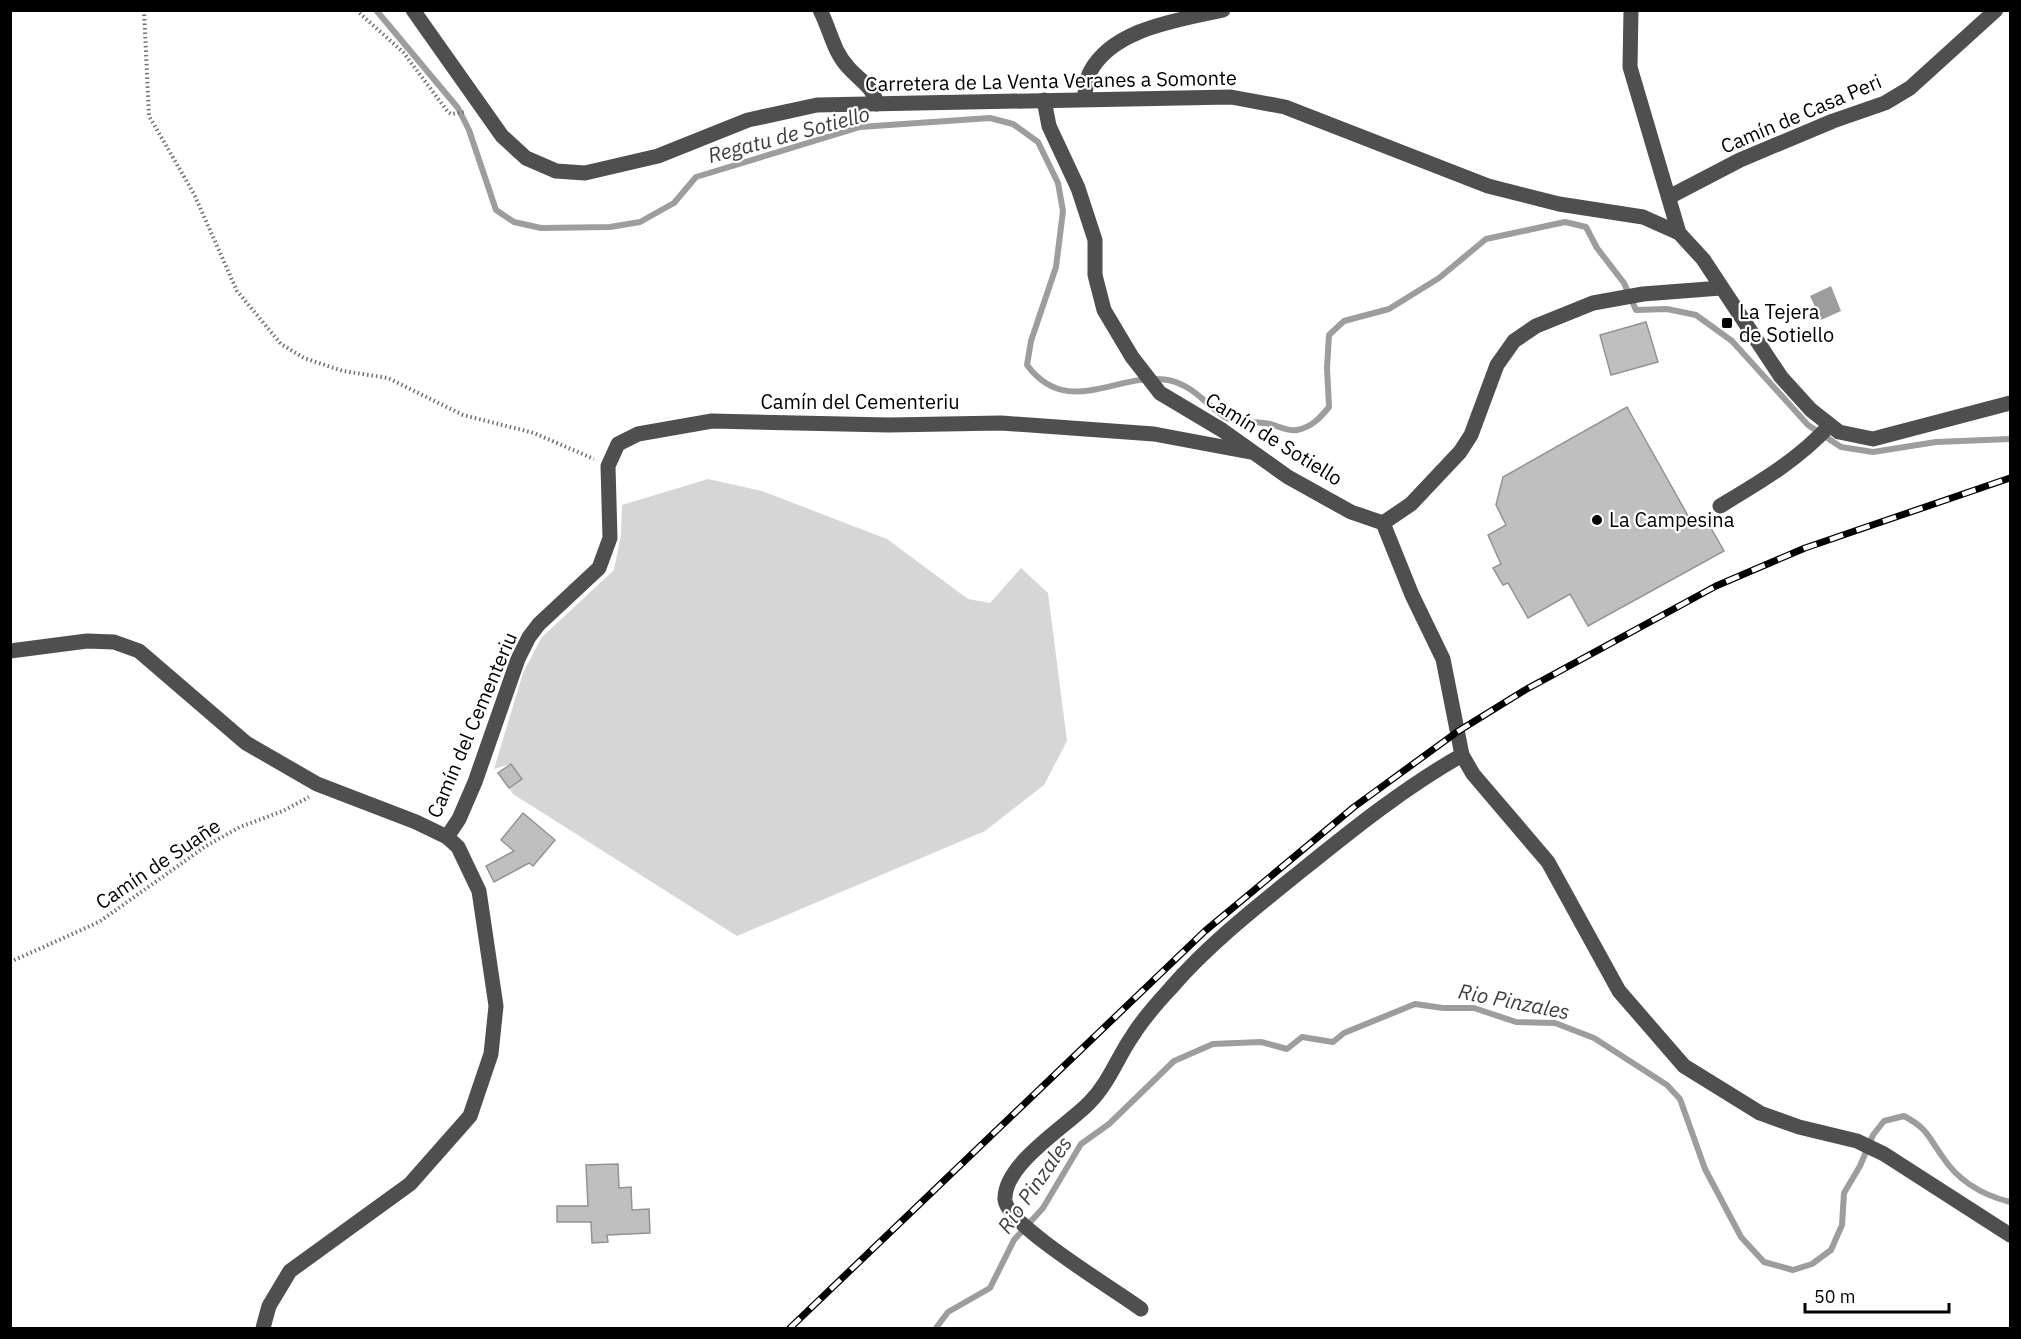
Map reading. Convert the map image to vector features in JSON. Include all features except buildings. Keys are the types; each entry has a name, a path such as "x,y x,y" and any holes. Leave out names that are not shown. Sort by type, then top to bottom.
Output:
{"street":[{"name":"Carretera de La Venta Veranes a Somonte","path":"413,10 502,136 526,158 556,171 585,173 658,156 748,120 817,105 1231,97 1285,107 1488,186 1559,204 1643,217 1679,233 1703,259 1781,377 1810,410 1839,432 1873,439 2010,403"},
{"path":"820,10 832,42 847,66 875,92 877,104"},
{"path":"1084,99 1090,72 1119,40 1164,24 1223,10"},
{"path":"1631,10 1630,67 1679,233"},
{"name":"Camín de Casa Peri","path":"1669,197 1740,160 1833,121 1885,103 1910,88 1996,10"},
{"name":"Camín de Sotiello","path":"1044,100 1049,126 1078,188 1095,240 1095,275 1104,310 1132,357 1160,393 1222,430 1288,477 1342,507 1383,524"},
{"path":"1721,288 1643,294 1593,303 1536,326 1514,341 1497,365 1471,435 1460,452 1411,504 1383,524 1412,595 1443,659 1462,755 1473,774 1548,862 1619,991 1684,1066 1760,1113 1799,1127 1857,1141 1884,1154 2010,1235"},
{"name":"Camín del Cementeriu","path":"10,651 87,641 114,642 139,651 246,743 317,784 447,837 459,819 475,782 518,659 529,637 539,624 599,568 610,538 608,466 618,444 638,434 712,422 889,425 1001,423 1154,434 1250,452"},
{"path":"1720,506 1785,466 1813,443 1830,425"},
{"path":"1141,1309 1035,1236 1016,1219 1005,1202 1008,1185 1021,1165 1095,1097 1107,1082 1132,1035 1192,965 1262,902 1349,832 1398,795 1462,755"},
{"path":"263,1329 269,1306 290,1271 410,1184 470,1116 491,1054 496,1006 479,891 459,847 447,837"}],"path":[{"path":"144,10 149,116 194,194 237,291 281,344 304,358 343,371 388,378 463,415 534,433 608,466"},
{"path":"356,10 403,52 451,114 468,111"},
{"name":"Camín de Suañe","path":"10,962 99,922 206,846 240,827 283,811 310,796 317,784"}],"shaded area":[{"path":"1831,286 1841,311 1821,320 1810,296"},
{"path":"708,479 762,491 887,539 968,599 990,603 1021,568 1048,593 1067,741 1044,785 985,831 737,936 513,794 509,788 522,779 511,764 494,769 523,673 542,637 614,570 621,535 622,505"}],"waterway":[{"name":"Regatu de Sotiello","path":"376,10 458,108 469,130 496,210 514,222 541,228 610,227 640,222 674,203 696,177 860,127 990,118 1013,124 1038,142 1058,183 1063,211 1056,267 1031,341 1027,365 1043,381 1059,389 1076,392 1149,379 1168,380 1192,390 1230,419 1270,424 1291,430 1302,429 1315,422 1329,407 1327,368 1329,335 1344,321 1389,309 1439,278 1486,239 1565,222 1586,227 1597,248 1624,283 1636,310 1667,309 1696,315 1732,341 1808,425 1841,447 1873,452 1936,442 2010,439"},
{"name":"Rio Pinzales","path":"936,1328 948,1312 990,1288 1014,1240 1043,1208 1081,1144 1109,1124 1174,1061 1213,1044 1261,1042 1287,1049 1302,1037 1333,1042 1344,1033 1415,1004 1443,1008 1474,1008 1516,1022 1555,1023 1594,1038 1667,1085 1680,1099 1705,1169 1741,1237 1764,1262 1793,1270 1812,1264 1831,1250 1842,1225 1844,1193 1860,1166 1873,1135 1884,1121 1904,1116 1923,1129 1948,1165 1963,1180 1980,1191 2010,1202"}],"railway":[{"path":"790,1328 1205,931 1354,807 1457,732 1525,690 1716,586 1805,548 2010,478"}],"place":[{"name":"La Tejera de Sotiello","path":"1727,323"},
{"name":"La Campesina","path":"1597,520"}]}
